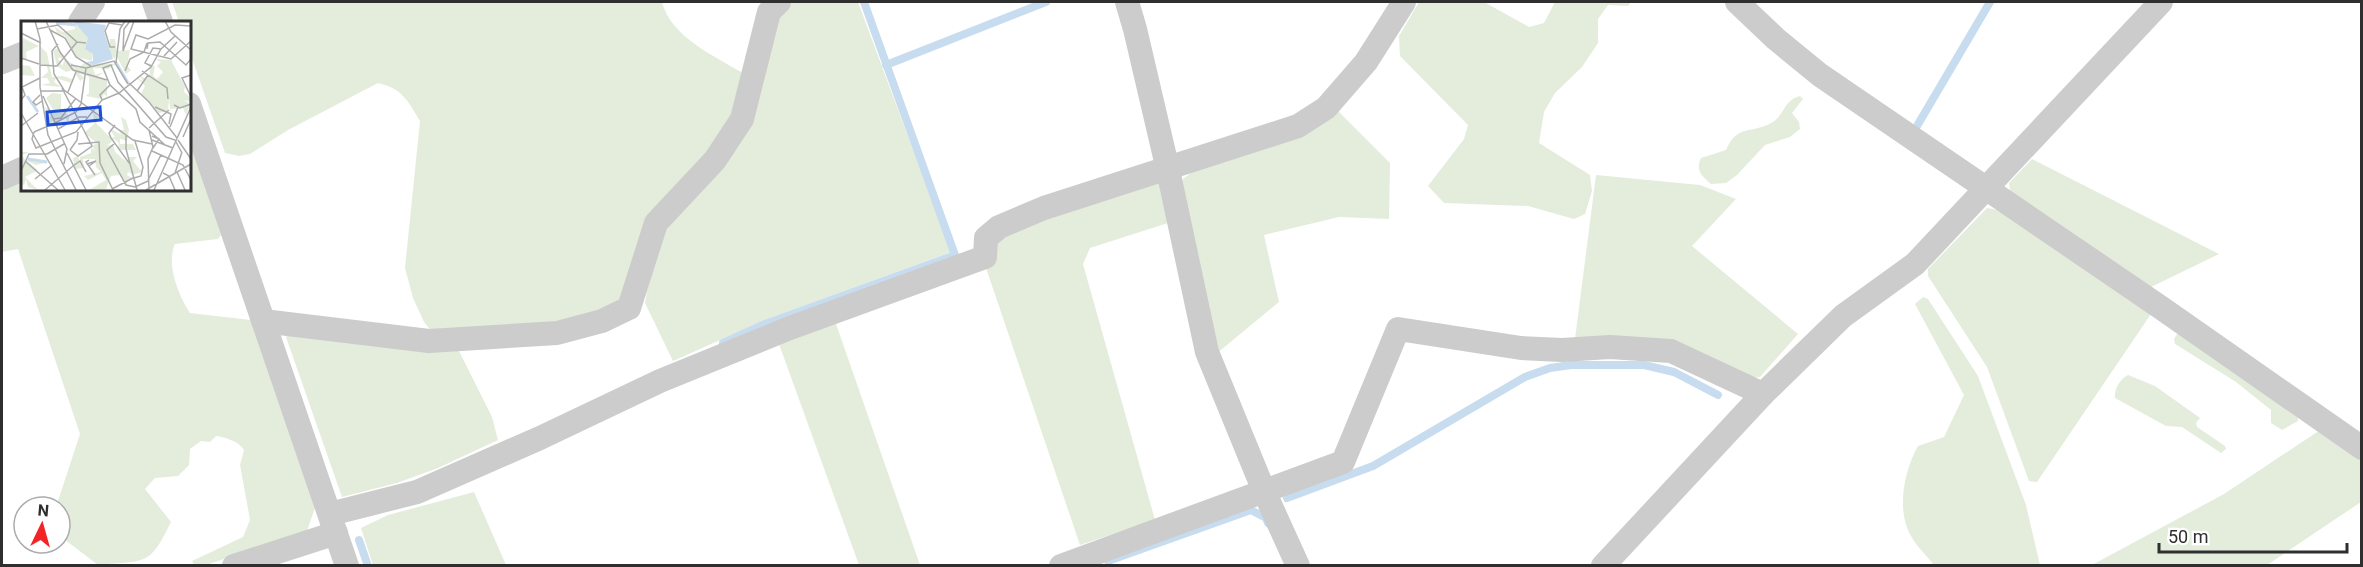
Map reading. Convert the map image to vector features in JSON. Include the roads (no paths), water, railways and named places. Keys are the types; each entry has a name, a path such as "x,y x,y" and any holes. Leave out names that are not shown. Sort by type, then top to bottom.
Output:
{"street":[{"path":"81,21 93,2"},
{"path":"154,2 161,21"},
{"path":"263,321 429,342 557,333 602,321 629,308 656,223 714,160 742,120 769,12 779,2"},
{"path":"1127,2 1168,170 1207,352 1264,491 1298,566"},
{"path":"234,566 333,524 417,492 540,438 660,381 790,328 985,257 986,238 999,227 1044,208 1168,170 1298,126 1326,108 1366,62 1404,2"},
{"path":"1737,2 1776,39 1820,75 2160,306 2361,448"},
{"path":"1603,566 1763,394 1843,316 1915,264 2161,2"},
{"path":"2,62 21,54"},
{"path":"190,107 346,566"},
{"path":"2,178 21,169"},
{"path":"1061,566 1343,462 1398,329 1521,348 1562,350 1610,347 1671,351 1763,394"}],"waterway":[{"path":"723,343 765,324 955,255 864,2"},
{"path":"886,65 1046,2"},
{"path":"1917,126 1990,2"},
{"path":"1287,498 1373,466 1525,377 1550,368 1571,365 1644,365 1674,372 1718,395"},
{"path":"1108,561 1251,510 1266,518 1268,523"},
{"path":"359,540 368,566"}]}
